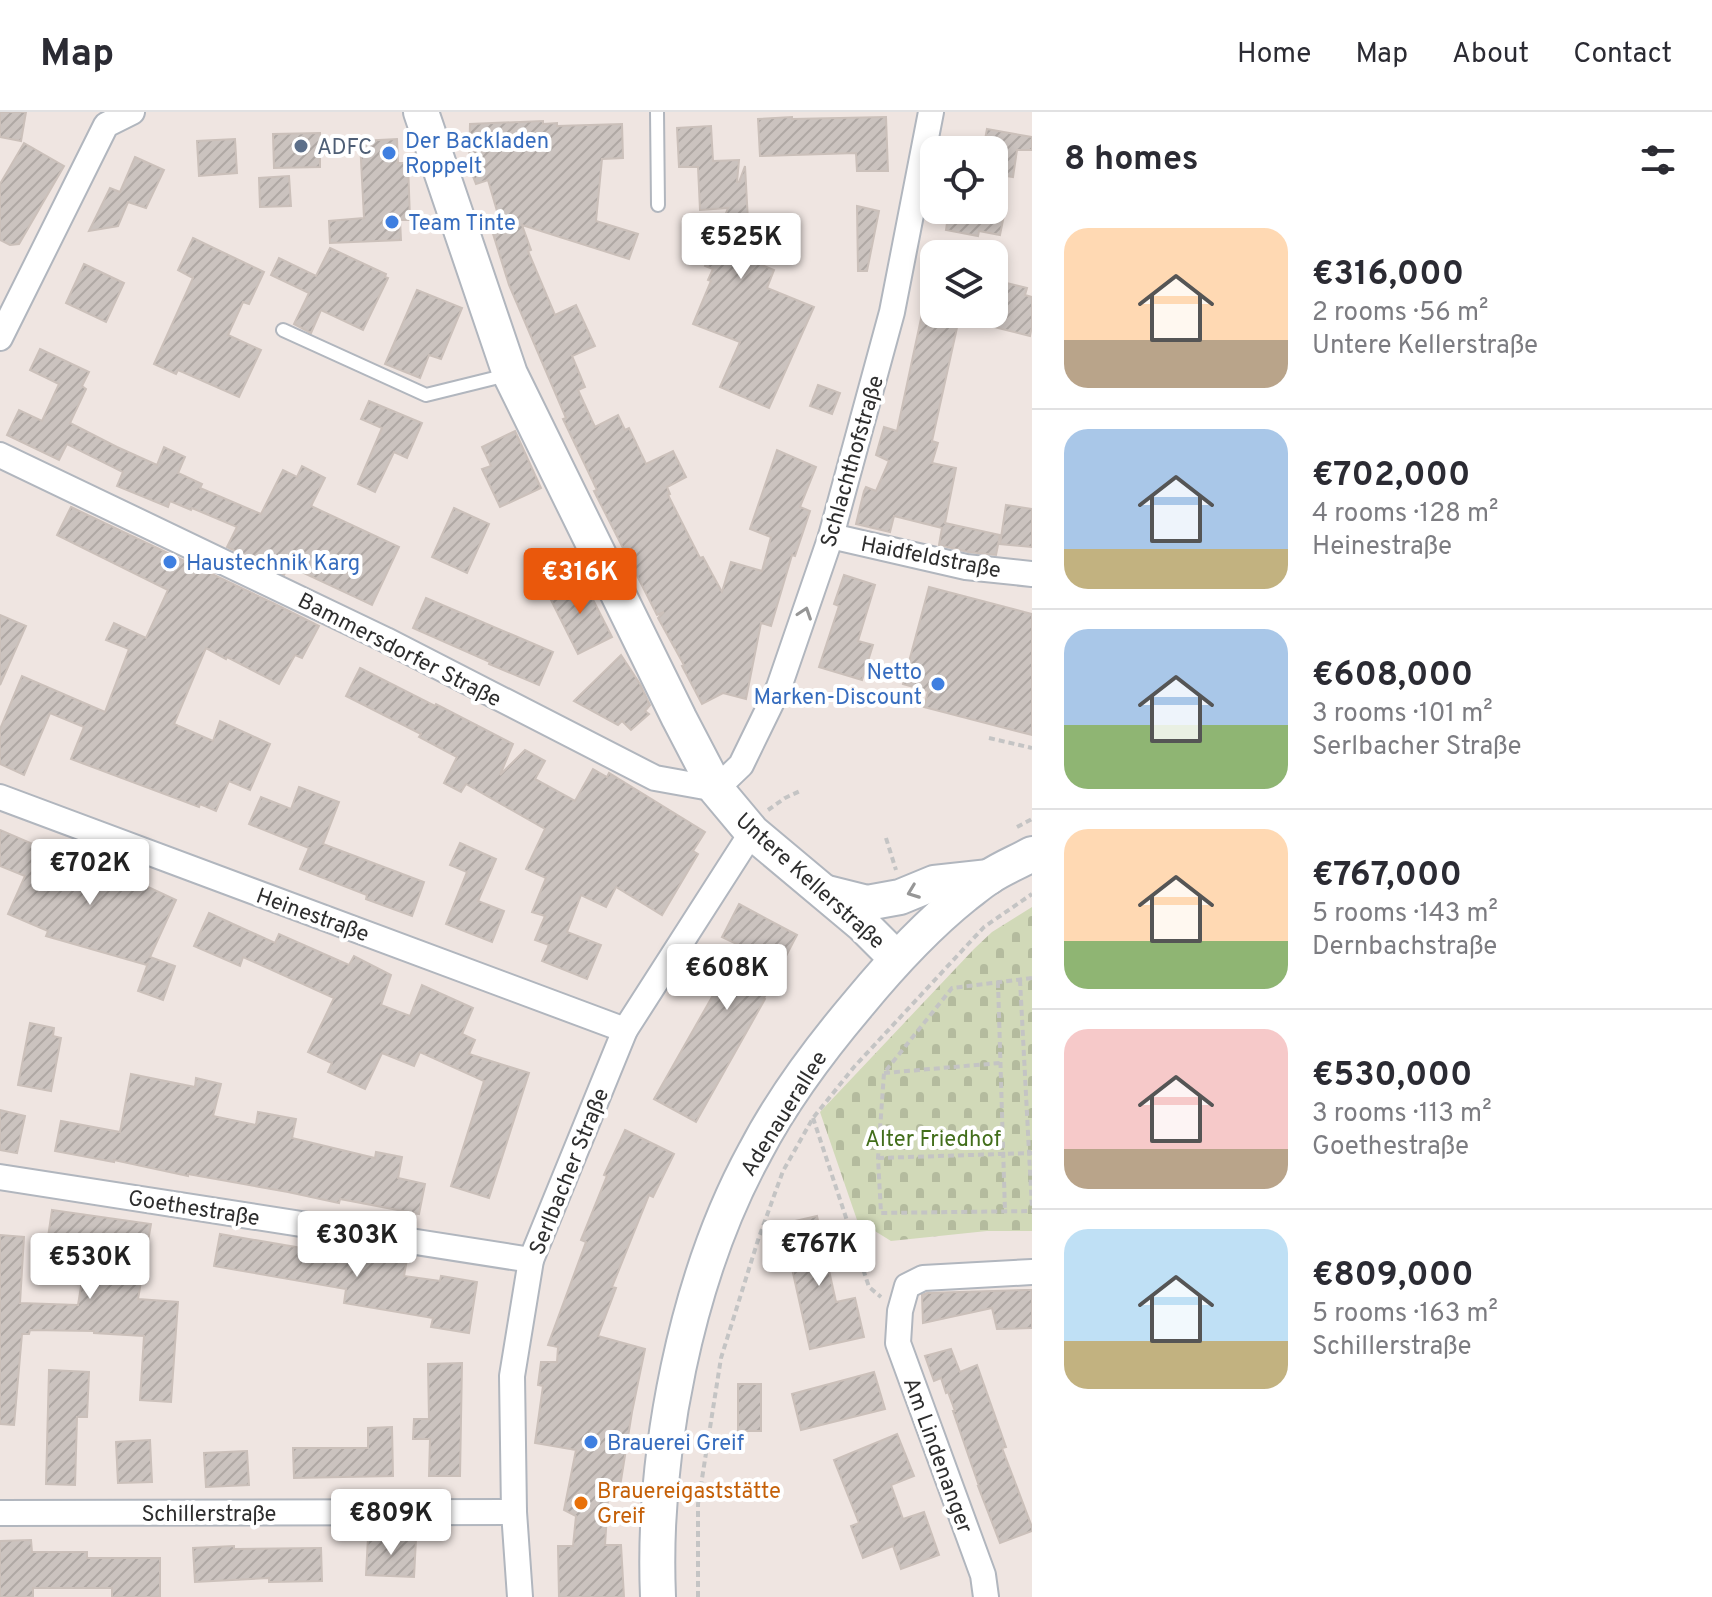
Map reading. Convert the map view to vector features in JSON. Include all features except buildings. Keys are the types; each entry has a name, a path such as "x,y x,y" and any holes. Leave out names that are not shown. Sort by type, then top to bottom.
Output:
{"street":[{"path":"0,338 102,118 132,112"},
{"name":"Untere Kellerstraße","path":"421,112 510,374 716,789 759,822 822,892 863,925 896,958"},
{"name":"Schlachthofstraße","path":"716,789 741,765 779,687 831,536 892,312 931,112"},
{"name":"Bammersdorfer Straße","path":"0,455 386,640 655,778 716,789"},
{"name":"Haidfeldstraße","path":"831,536 966,567 1032,574"},
{"name":"Heinestraße","path":"0,797 625,1030"},
{"name":"Serlbacher Straße","path":"520,1597 514,1512 512,1376 531,1260 625,1030 759,822"},
{"name":"Adenauerallee","path":"658,1597 656,1555 664,1449 680,1365 700,1282 728,1207 755,1151 829,1038 896,958 939,916 989,877 1032,854"},
{"path":"822,892 867,903 900,897 934,883 989,877"},
{"name":"Goethestraße","path":"0,1177 531,1260"},
{"path":"900,1311 907,1286 923,1278 1032,1272"},
{"name":"Am Lindenanger","path":"900,1311 898,1343 983,1575 986,1597"},
{"name":"Schillerstraße","path":"0,1513 514,1512"}],"lane":[{"path":"657,112 658,205"},
{"path":"283,330 426,395 510,374"}],"path":[{"path":"989,738 1032,748"},
{"path":"759,822 785,798 800,791"},
{"path":"886,838 893,862"},
{"path":"698,1597 698,1504 721,1358 783,1171 813,1118 854,1067 984,927 1032,894"},
{"path":"1020,979 1032,1210 881,1213 878,1158 884,1073 952,988 1020,979 1032,978"},
{"path":"998,982 1005,1212"},
{"path":"884,1073 1000,1063"},
{"path":"813,1118 869,1287 900,1311"},
{"path":"878,1158 1031,1153"}],"green space":[{"name":"Alter Friedhof","path":"1032,907 1032,1231 987,1231 891,1241 857,1220 820,1112 974,949 992,932"}],"place":[{"name":"ADFC","path":"301,146"},
{"name":"Der Backladen Roppelt","path":"389,153"},
{"name":"Team Tinte","path":"392,222"},
{"name":"Haustechnik Karg","path":"170,562"},
{"name":"Netto Marken-Discount","path":"938,684"},
{"name":"Brauerei Greif","path":"591,1442"},
{"name":"Brauereigaststätte Greif","path":"581,1503"}]}
